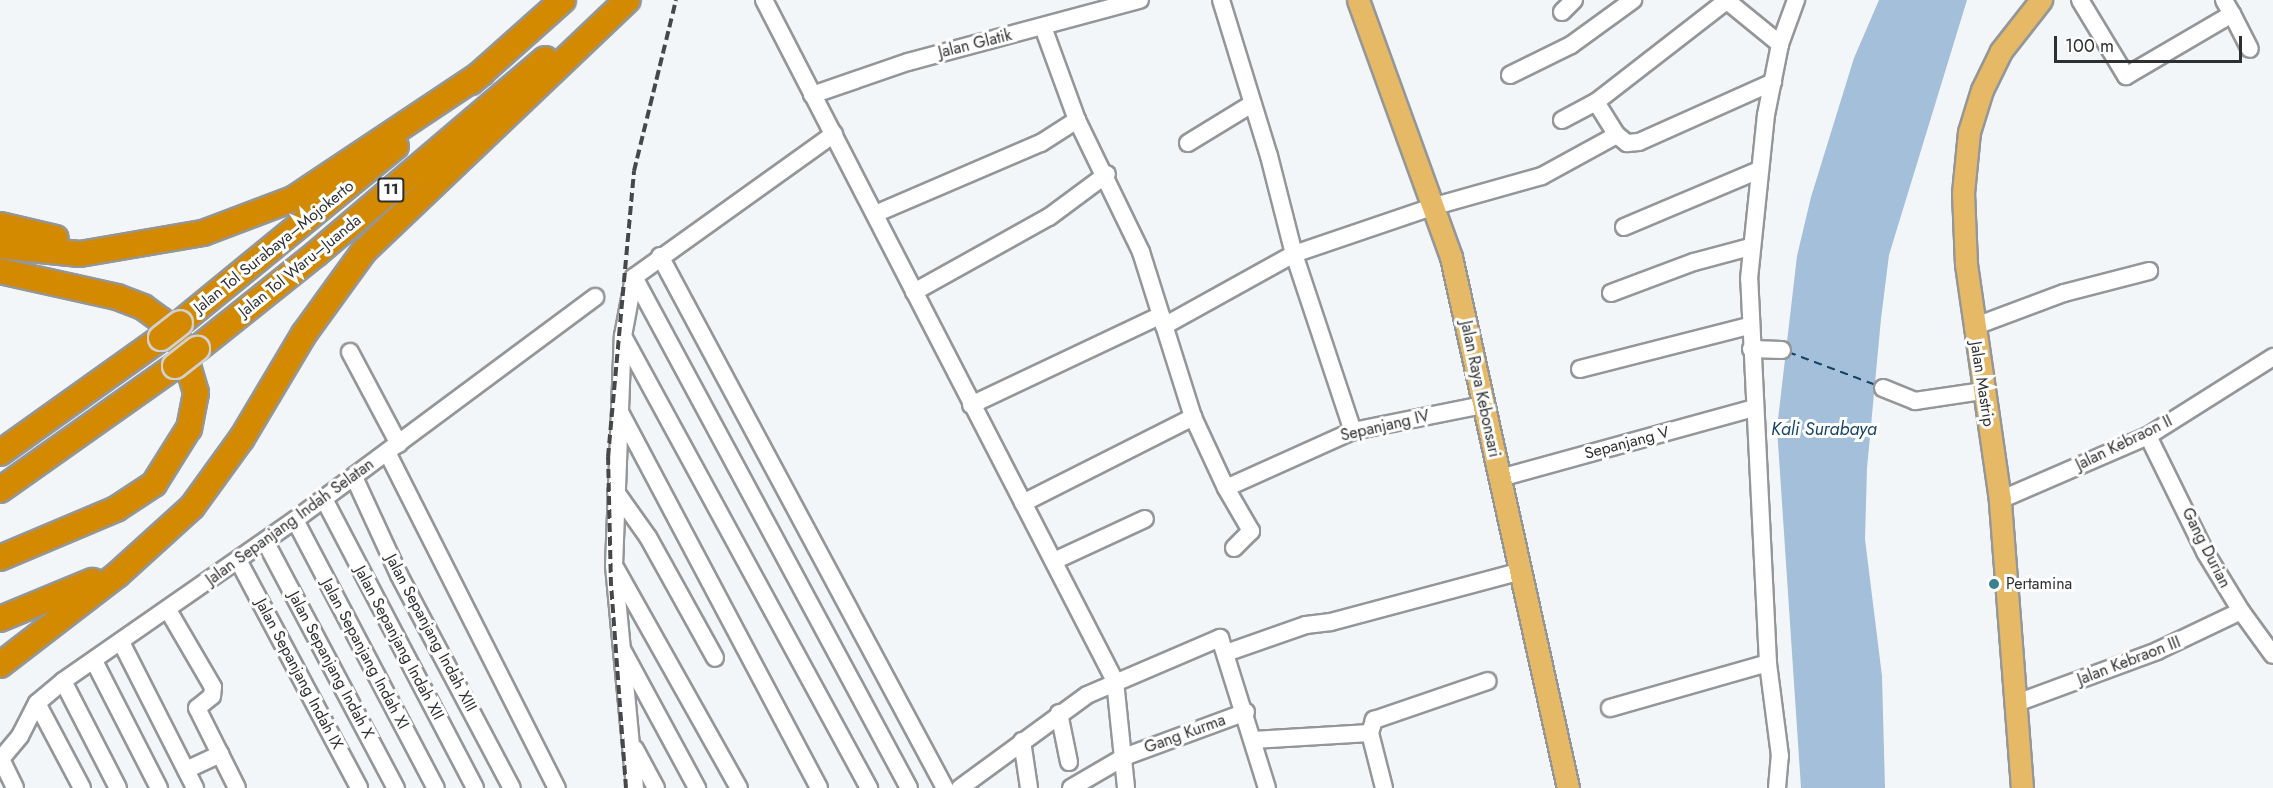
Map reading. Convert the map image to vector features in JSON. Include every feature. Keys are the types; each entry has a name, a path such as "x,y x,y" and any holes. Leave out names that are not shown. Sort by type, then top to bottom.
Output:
{"highway":[{"name":"Jalan Tol Surabaya–Mojokerto","path":"0,453 161,338 299,229 482,73 563,0"},
{"path":"0,665 160,538 216,477 304,334 364,251 613,7"},
{"name":"Jalan Tol Waru–Juanda","path":"0,490 197,349 316,254 613,7"},
{"path":"0,246 80,254 139,247 203,233 293,199 482,73"},
{"path":"0,225 79,243 139,247"},
{"path":"0,272 117,297 143,308 161,321 182,345 196,393 189,428 154,484 116,509 0,558"},
{"path":"0,619 64,595 160,538"}],"main road":[{"name":"Jalan Raya Kebonsari","path":"1359,0 1435,206 1451,258 1522,571 1568,788"},
{"name":"Jalan Mastrip","path":"2022,788 2000,500 1973,327 1964,193 1969,132 1982,90 2001,51 2041,0"}],"street":[{"path":"764,0 1115,681 1126,788"},
{"name":"Jalan Glatik","path":"812,95 908,62 1140,0"},
{"path":"1221,0 1294,254 1353,431"},
{"path":"1510,75 1571,45 1633,0"},
{"path":"1777,788 1780,756 1768,663 1749,326 1750,247 1759,170 1780,44 1796,0"},
{"path":"2080,0 2126,76 2228,7 2250,49"},
{"path":"1562,120 1596,102 1726,1 1780,44"},
{"path":"1043,27 1077,120 1107,174 1141,252 1193,417 1226,489 1252,534 1234,548"},
{"path":"1596,102 1617,135 1628,143 1639,142 1773,82"},
{"path":"1188,143 1252,104"},
{"path":"875,214 1041,142 1077,120"},
{"path":"635,788 619,644 614,566 623,336 626,306 634,278 660,256 834,134"},
{"path":"971,405 1163,320 1294,254 1435,206 1542,176 1617,135"},
{"path":"1624,227 1759,170"},
{"path":"914,292 1049,217 1107,174"},
{"path":"1611,293 1694,262 1750,247"},
{"path":"660,256 945,788"},
{"path":"1973,327 2064,293 2149,271"},
{"path":"634,278 909,788"},
{"name":"Jalan Sepanjang Indah Selatan","path":"1,759 20,736 37,703 63,681 295,520 595,297"},
{"path":"1580,369 1749,326"},
{"path":"623,336 869,788"},
{"path":"1751,350 1782,350"},
{"path":"350,352 393,448 557,788"},
{"name":"Jalan Kebraon II","path":"2000,500 2148,436 2273,357"},
{"path":"1883,388 1915,401 1983,391"},
{"name":"Sepanjang IV","path":"1226,489 1353,431 1483,405"},
{"name":"Sepanjang V","path":"1500,478 1754,408"},
{"path":"619,411 819,788"},
{"path":"1023,503 1193,417"},
{"name":"Gang Durian","path":"2148,436 2205,552 2241,611 2273,655"},
{"name":"Jalan Sepanjang Indah XIII","path":"354,477 399,576 512,788"},
{"path":"616,492 648,537 715,658"},
{"name":"Jalan Sepanjang Indah XII","path":"324,499 475,788"},
{"path":"1054,561 1145,519"},
{"name":"Jalan Sepanjang Indah XI","path":"295,520 436,788"},
{"name":"Jalan Sepanjang Indah X","path":"265,541 396,788"},
{"name":"Jalan Sepanjang Indah IX","path":"238,560 359,788"},
{"path":"614,566 740,788"},
{"path":"1226,653 1306,625 1331,622 1522,571"},
{"path":"168,610 213,687 212,696 197,708 237,788"},
{"name":"Jalan Kebraon III","path":"2014,704 2157,651 2241,611"},
{"path":"960,788 978,781 1022,741 1059,713 1115,681 1220,638 1246,712 1267,788"},
{"path":"121,642 195,788"},
{"path":"619,644 697,788"},
{"path":"94,661 159,788"},
{"path":"1610,708 1768,663"},
{"path":"63,681 118,788"},
{"path":"1384,788 1370,733 1374,720 1488,681"},
{"path":"37,703 82,788"},
{"name":"Gang Kurma","path":"1071,788 1124,757 1246,712"},
{"path":"1059,713 1069,762"},
{"path":"1253,740 1370,733"},
{"path":"1022,741 1029,788"},
{"path":"630,743 656,788"},
{"path":"186,770 220,754"},
{"path":"1,759 15,788"}],"water":[{"name":"Kali Surabaya","path":"1879,0 1967,0 1889,255 1881,319 1867,468 1865,539 1882,676 1885,788 1801,788 1777,428 1797,256 1811,197 1854,58"}],"ferry route":[{"path":"1788,352 1876,385"}],"railway":[{"path":"626,788 611,586 608,457 634,171 676,0"}],"place":[{"name":"Pertamina","path":"1994,584"}]}
